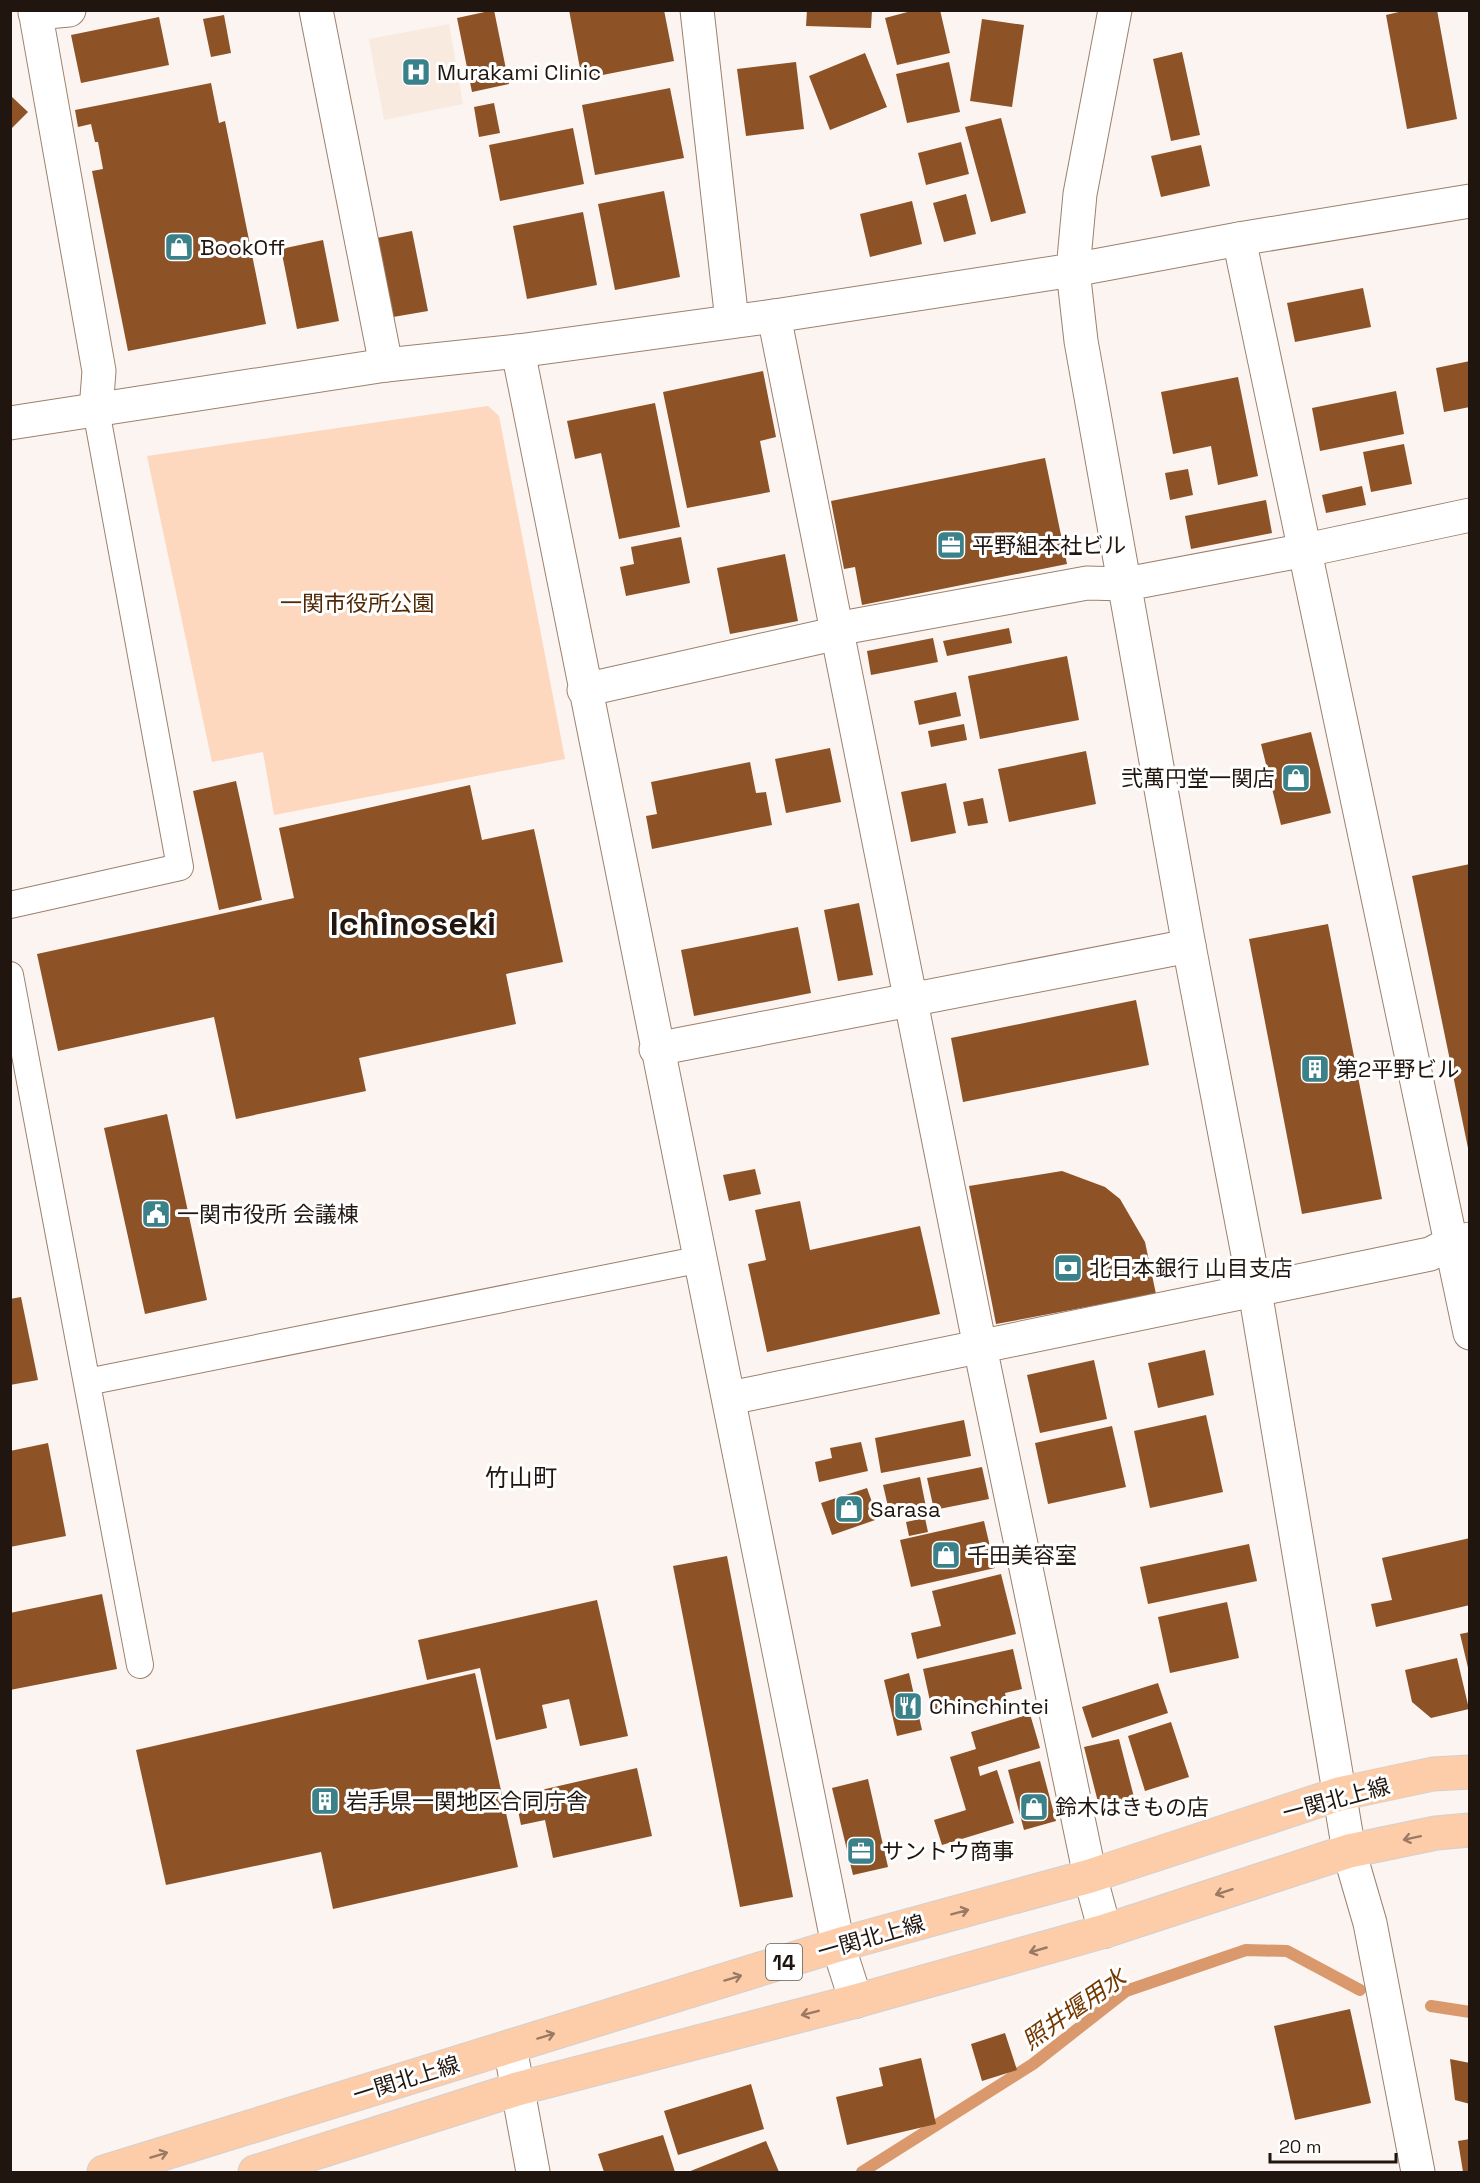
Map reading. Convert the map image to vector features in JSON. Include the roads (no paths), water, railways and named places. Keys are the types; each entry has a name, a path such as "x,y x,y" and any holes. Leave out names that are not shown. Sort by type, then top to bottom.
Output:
{"main road":[{"name":"一関北上線","path":"104,2172 838,1945 1090,1876 1339,1794 1433,1774 1470,1772"},
{"name":"一関北上線","path":"255,2172 517,2089 856,2001 1105,1931 1349,1851 1436,1833 1470,1830"}],"street":[{"path":"69,10 35,12 99,371 96,410"},
{"path":"316,10 386,365"},
{"path":"697,10 732,321"},
{"path":"1115,10 1080,194 1073,270 1081,341 1189,946 1255,1291 1349,1851 1370,1923 1418,2172"},
{"path":"10,423 386,365 518,351 774,316 1073,270 1239,239 1470,201"},
{"path":"1239,239 1300,530 1460,1241 1470,1333"},
{"path":"774,316 980,1347 1090,1876 1105,1931"},
{"path":"518,351 584,690 656,1048 702,1259 838,1945 856,2001"},
{"path":"584,690 825,636 836,629 1087,583 1126,585 1470,515"},
{"path":"656,1048 1189,946"},
{"path":"730,1398 1430,1254 1460,1241"},
{"path":"510,2047 533,2172"}],"lane":[{"path":"10,905 180,867 96,410"},
{"path":"10,975 140,1665"},
{"path":"87,1382 702,1259"}],"waterway":[{"name":"照井堰用水","path":"862,2172 1033,2064 1126,1991 1246,1950 1287,1951 1360,1990"},
{"name":"照井堰用水","path":"1431,2006 1470,2012"}],"place":[{"name":"Murakami Clinic","path":"416,72"},
{"name":"BookOff","path":"179,247"},
{"name":"平野組本社ビル","path":"951,545"},
{"name":"弐萬円堂一関店","path":"1296,778"},
{"name":"第2平野ビル","path":"1315,1069"},
{"name":"一関市役所 会議棟","path":"156,1214"},
{"name":"北日本銀行 山目支店","path":"1068,1268"},
{"name":"Sarasa","path":"849,1509"},
{"name":"千田美容室","path":"946,1555"},
{"name":"Chinchintei","path":"908,1706"},
{"name":"岩手県一関地区合同庁舎","path":"325,1801"},
{"name":"鈴木はきもの店","path":"1034,1807"},
{"name":"サントウ商事","path":"861,1851"}],"district":[{"name":"Ichinoseki","path":"413,923"},
{"name":"竹山町","path":"521,1477"}],"park label":[{"name":"一関市役所公園","path":"357,603"}]}
